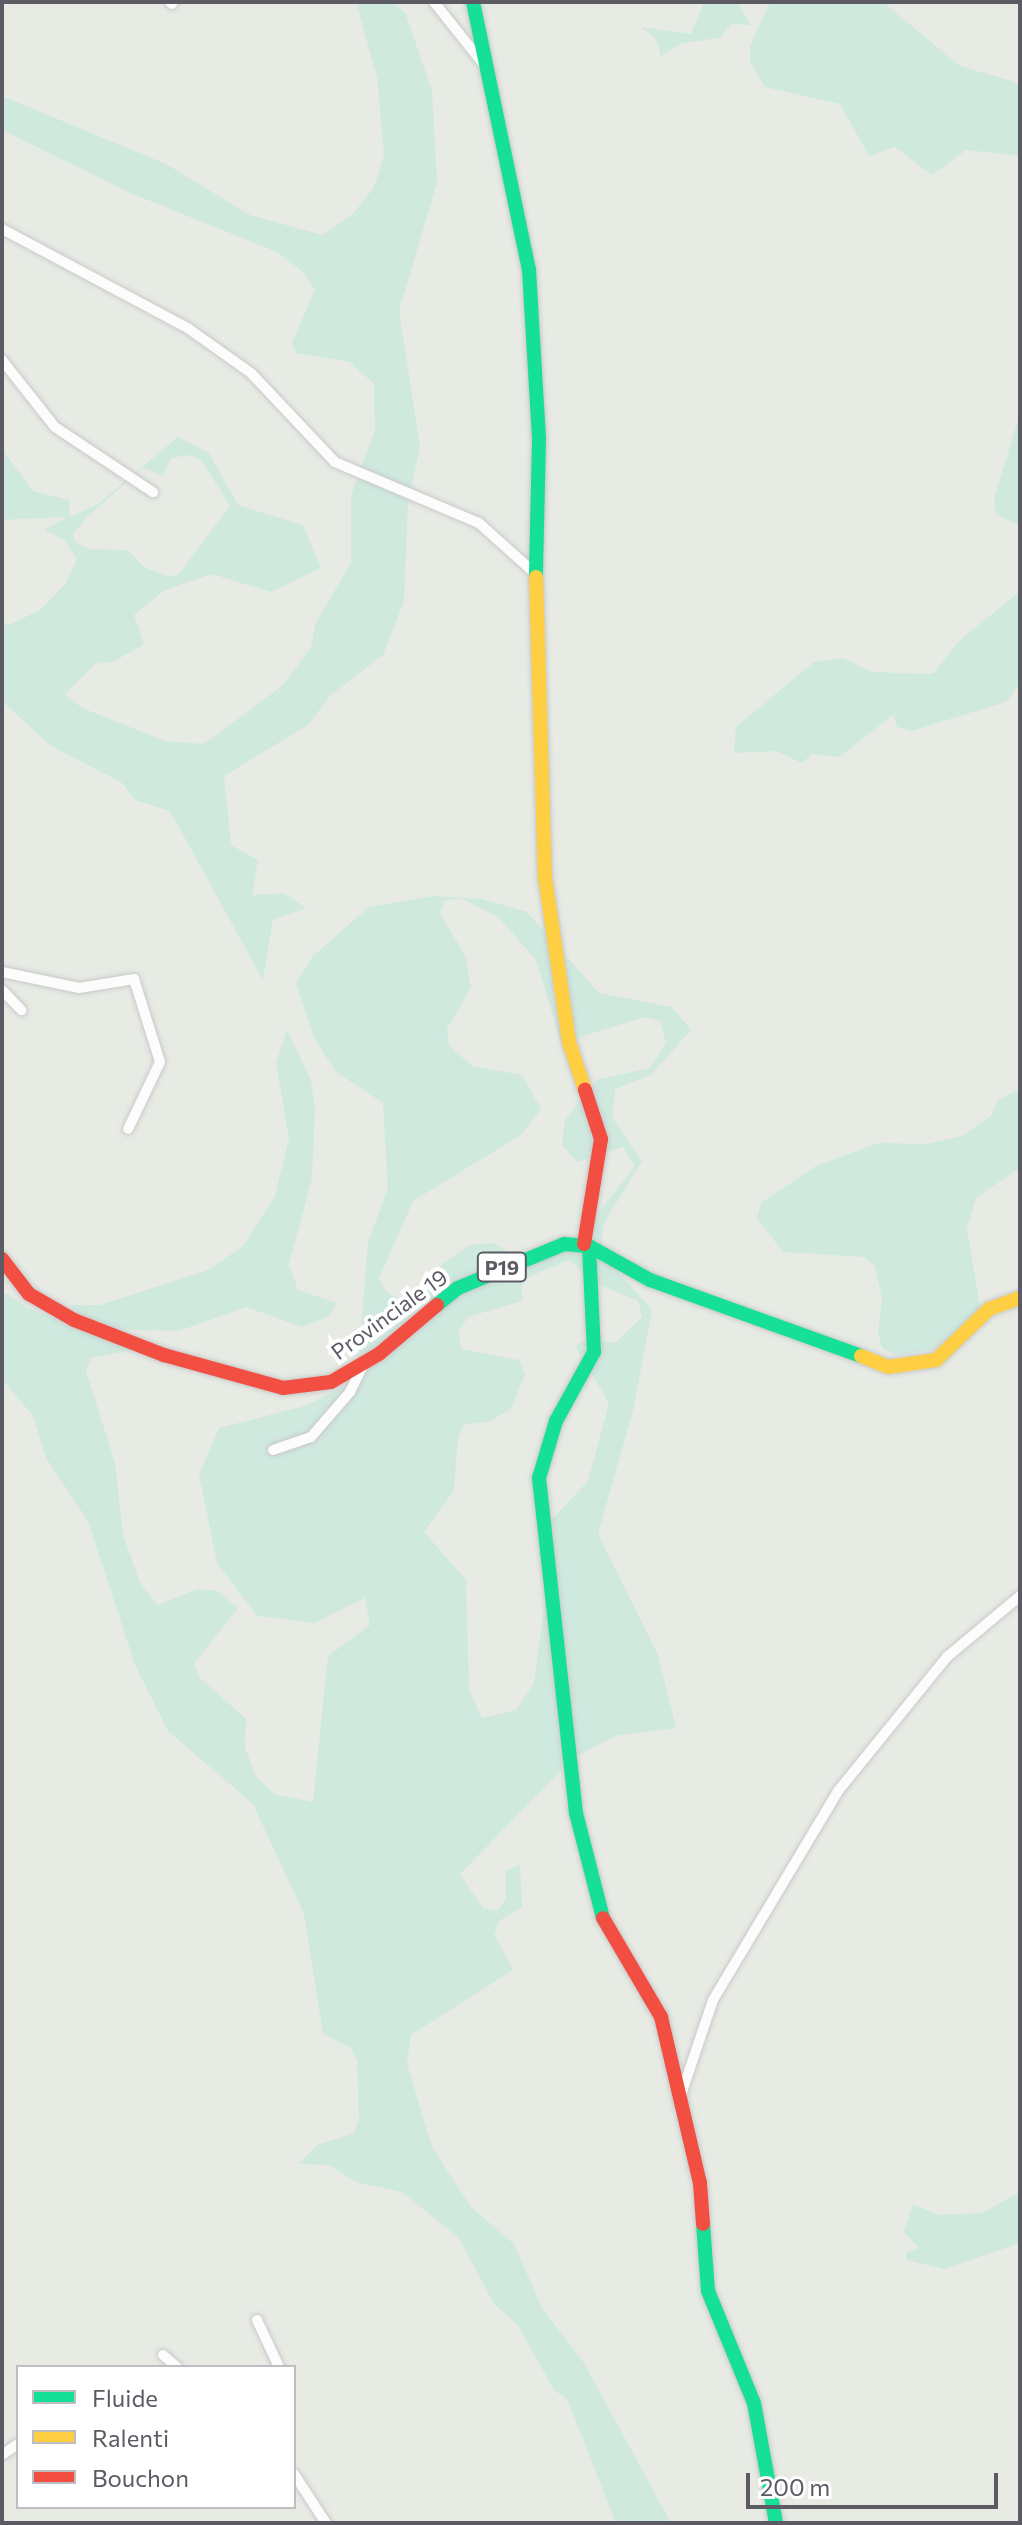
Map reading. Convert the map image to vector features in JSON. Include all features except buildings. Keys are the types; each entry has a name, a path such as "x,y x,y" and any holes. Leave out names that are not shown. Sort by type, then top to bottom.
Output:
{"street":[{"path":"434,2 486,67"},
{"path":"473,2 529,270 538,576 534,644 545,877 569,1042 601,1139 586,1245 596,1342 547,1443 539,1496 586,1869 606,1926 655,2000 700,2183 708,2291 754,2403 776,2523"},
{"path":"2,229 189,329 251,373 335,462 479,523 538,576"},
{"path":"2,360 46,419 153,492"},
{"path":"2,972 79,988 134,979 160,1062 128,1129"},
{"path":"2,990 21,1010"},
{"path":"586,1245 650,1280 795,1327 888,1367 936,1360 989,1309 1020,1298"},
{"name":"Provinciale 19","path":"2,1259 29,1294 74,1320 258,1384 315,1385 364,1363 458,1288 554,1246 586,1245"},
{"path":"273,1450 311,1437 350,1392 364,1363"},
{"path":"679,2103 713,2000 838,1791 947,1657 1020,1596"},
{"path":"257,2320 278,2365"},
{"path":"163,2355 175,2365"},
{"path":"296,2477 326,2523"}],"green space":[{"path":"356,2 392,2 405,12 432,91 437,183 399,311 420,446 408,504 404,601 383,655 330,696 308,725 224,776 231,845 258,860 252,895 284,893 306,908 273,920 263,980 170,811 135,800 121,782 51,746 2,701 2,621 9,625 40,610 66,583 77,559 63,539 44,530 67,517 2,520 2,449 33,491 69,500 70,517 98,504 178,437 209,453 238,505 303,525 321,568 271,592 212,574 165,590 134,615 144,644 113,662 95,664 65,694 82,708 165,741 204,744 283,685 311,647 315,624 351,563 351,495 375,430 374,384 350,362 296,353 292,343 315,290 303,272 277,252 128,192 2,130 2,96 166,164 250,215 322,235 353,214 374,187 384,155 377,77","holes":["189,455 202,461 230,506 179,574 170,577 144,567 128,550 89,549 75,542 73,534 89,515 143,468 163,476 171,458"]},
{"path":"704,2 737,2 751,25 732,24 720,38 682,43 661,56 656,39 641,27 691,34"},
{"path":"770,2 883,2 960,66 1012,81 1020,87 1020,156 966,150 932,175 895,147 869,156 840,104 765,87 750,62 750,46"},
{"path":"1020,413 1020,526 996,514 994,499"},
{"path":"1020,591 1020,683 1006,702 911,731 897,727 893,715 839,757 812,754 802,763 776,751 734,753 736,727 814,662 843,658 871,672 933,674 960,640"},
{"path":"432,896 482,899 527,912 599,993 672,1007 691,1030 651,1075 615,1089 612,1117 642,1161 604,1223 600,1252 652,1310 633,1411 598,1534 658,1655 676,1728 615,1736 572,1759 460,1874 483,1908 497,1911 506,1899 506,1870 520,1865 522,1907 499,1921 494,1934 513,1970 411,2035 407,2064 432,2147 471,2207 514,2244 542,2308 584,2363 671,2523 616,2523 567,2399 554,2390 517,2324 494,2304 459,2238 402,2192 356,2182 329,2165 299,2164 317,2145 354,2133 359,2120 357,2060 351,2048 323,2034 304,1914 253,1804 168,1731 135,1665 88,1521 46,1458 33,1416 2,1379 2,1291 28,1308 138,1349 91,1358 86,1371 115,1463 123,1535 141,1585 158,1605 197,1589 218,1591 238,1608 194,1664 199,1677 246,1719 245,1747 255,1775 274,1794 313,1802 328,1656 370,1625 365,1598 315,1623 257,1616 217,1563 199,1475 219,1428 305,1406 357,1380 368,1242 388,1188 383,1103 336,1072 314,1038 296,983 313,956 369,907","holes":["461,898 498,917 536,960 561,1043 645,1017 660,1021 666,1043 650,1068 596,1080 565,1120 562,1145 577,1162 623,1147 635,1166 584,1231 545,1254 516,1256 493,1243 470,1245 442,1264 424,1301 408,1304 386,1291 379,1278 413,1201 521,1135 541,1109 522,1075 472,1066 449,1045 447,1029 471,987 465,955 440,914 444,901","569,1260 597,1284 638,1301 642,1317 615,1343 588,1339 575,1346 609,1403 588,1481 543,1529 547,1585 534,1683 516,1710 482,1718 469,1690 466,1580 424,1532 454,1490 458,1436 465,1424 489,1422 511,1409 525,1374 519,1360 461,1349 459,1331 468,1317 522,1301 522,1286 531,1276"]},
{"path":"287,1030 311,1080 315,1108 312,1179 289,1264 298,1290 337,1303 329,1316 302,1327 246,1307 179,1331 98,1329 70,1305 100,1305 208,1270 243,1246 274,1198 289,1139 276,1063"},
{"path":"1020,1089 1020,1168 976,1198 967,1228 980,1306 952,1347 897,1355 882,1348 878,1332 882,1299 875,1266 864,1257 783,1252 757,1218 761,1203 816,1166 878,1143 926,1144 962,1136 991,1116 998,1100"},
{"path":"1020,2192 1020,2243 944,2269 907,2260 906,2253 919,2248 904,2232 913,2204 938,2215 982,2213"}],"traffic: fast":[{"path":"473,2 529,270 539,440 536,577"},
{"path":"437,1305 458,1288 564,1244 589,1246 650,1280 861,1356"},
{"path":"589,1246 594,1352 556,1421 539,1478 576,1813 603,1918"},
{"path":"703,2224 708,2291 754,2403 776,2523"}],"traffic: slow":[{"path":"536,577 545,877 569,1042 585,1090"},
{"path":"861,1356 888,1367 936,1360 989,1309 1020,1298"}],"traffic: jam":[{"path":"584,1244 601,1139 585,1090"},
{"path":"2,1259 29,1294 74,1320 164,1355 283,1388 331,1382 379,1354 437,1305"},
{"path":"603,1918 661,2017 700,2183 703,2224"}]}
